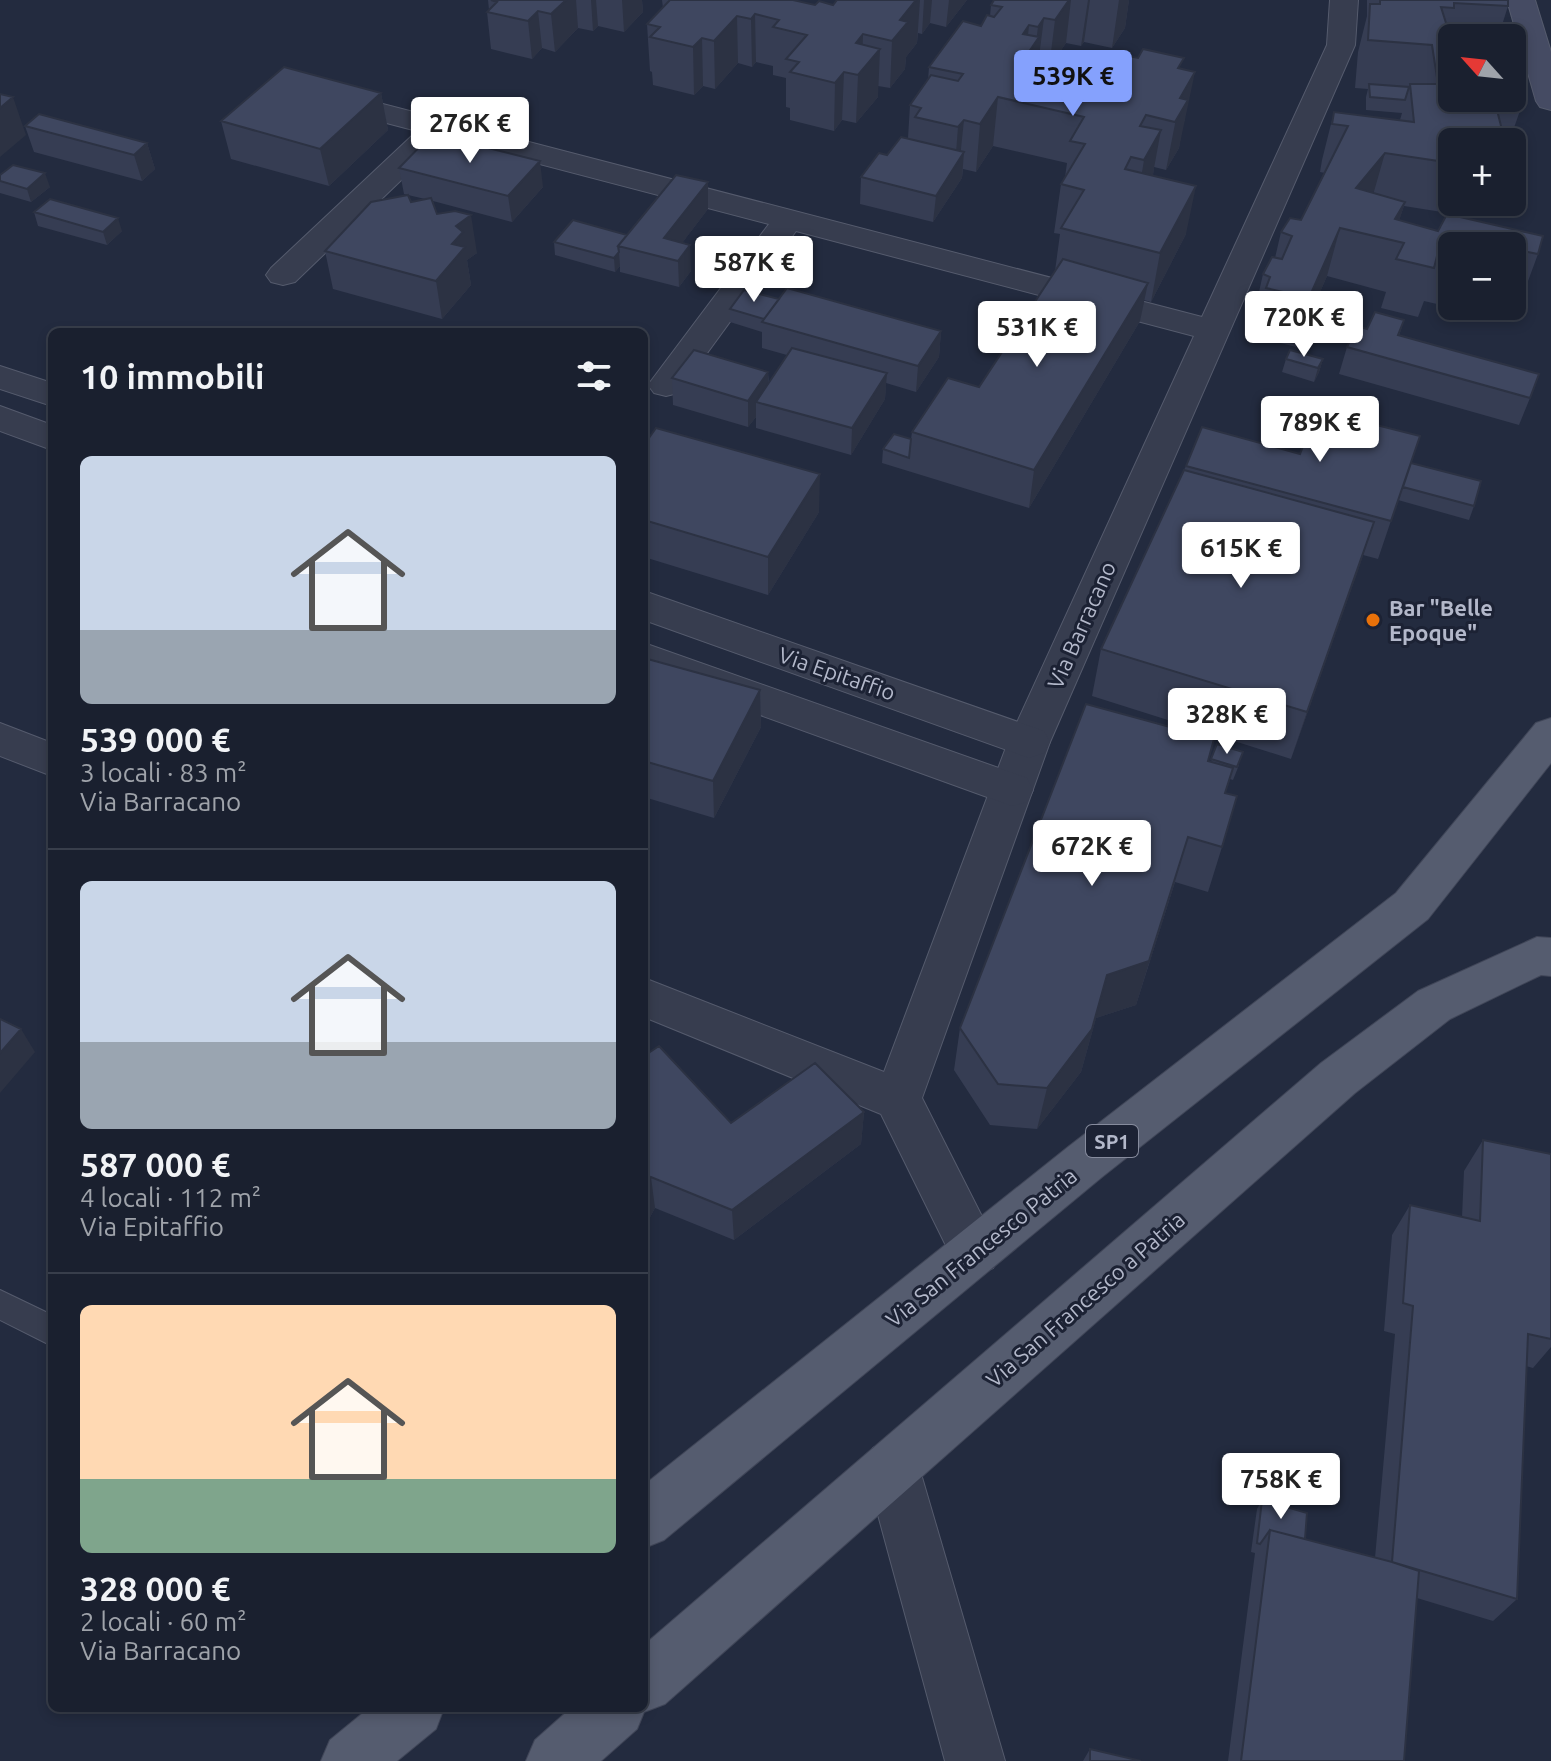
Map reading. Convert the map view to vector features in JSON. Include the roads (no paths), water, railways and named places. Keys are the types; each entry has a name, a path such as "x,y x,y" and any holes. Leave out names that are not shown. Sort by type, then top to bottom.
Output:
{"main road":[{"path":"1521,0 1551,101"},
{"name":"Via San Francesco Patria","path":"648,1517 975,1252 1412,906 1551,734"},
{"name":"Via San Francesco a Patria","path":"648,1680 1338,1078 1434,1005 1537,956 1551,957"},
{"path":"351,1761 410,1712"},
{"path":"556,1761 611,1712"}],"street":[{"name":"Via Barracano","path":"898,1099 1029,742 1341,45 1344,0"},
{"path":"306,92 1213,330"},
{"path":"283,275 439,127"},
{"path":"666,385 789,219"},
{"path":"0,377 48,394"},
{"path":"0,418 48,436"},
{"name":"Via Epitaffio","path":"648,606 1029,742"},
{"path":"648,659 1012,790"},
{"path":"0,739 48,758"},
{"path":"648,999 898,1099 975,1252"},
{"path":"892,1467 975,1761"}],"lane":[{"path":"0,1304 48,1329"}],"place":[{"name":"Bar \"Belle Epoque\"","path":"1373,620"}]}
